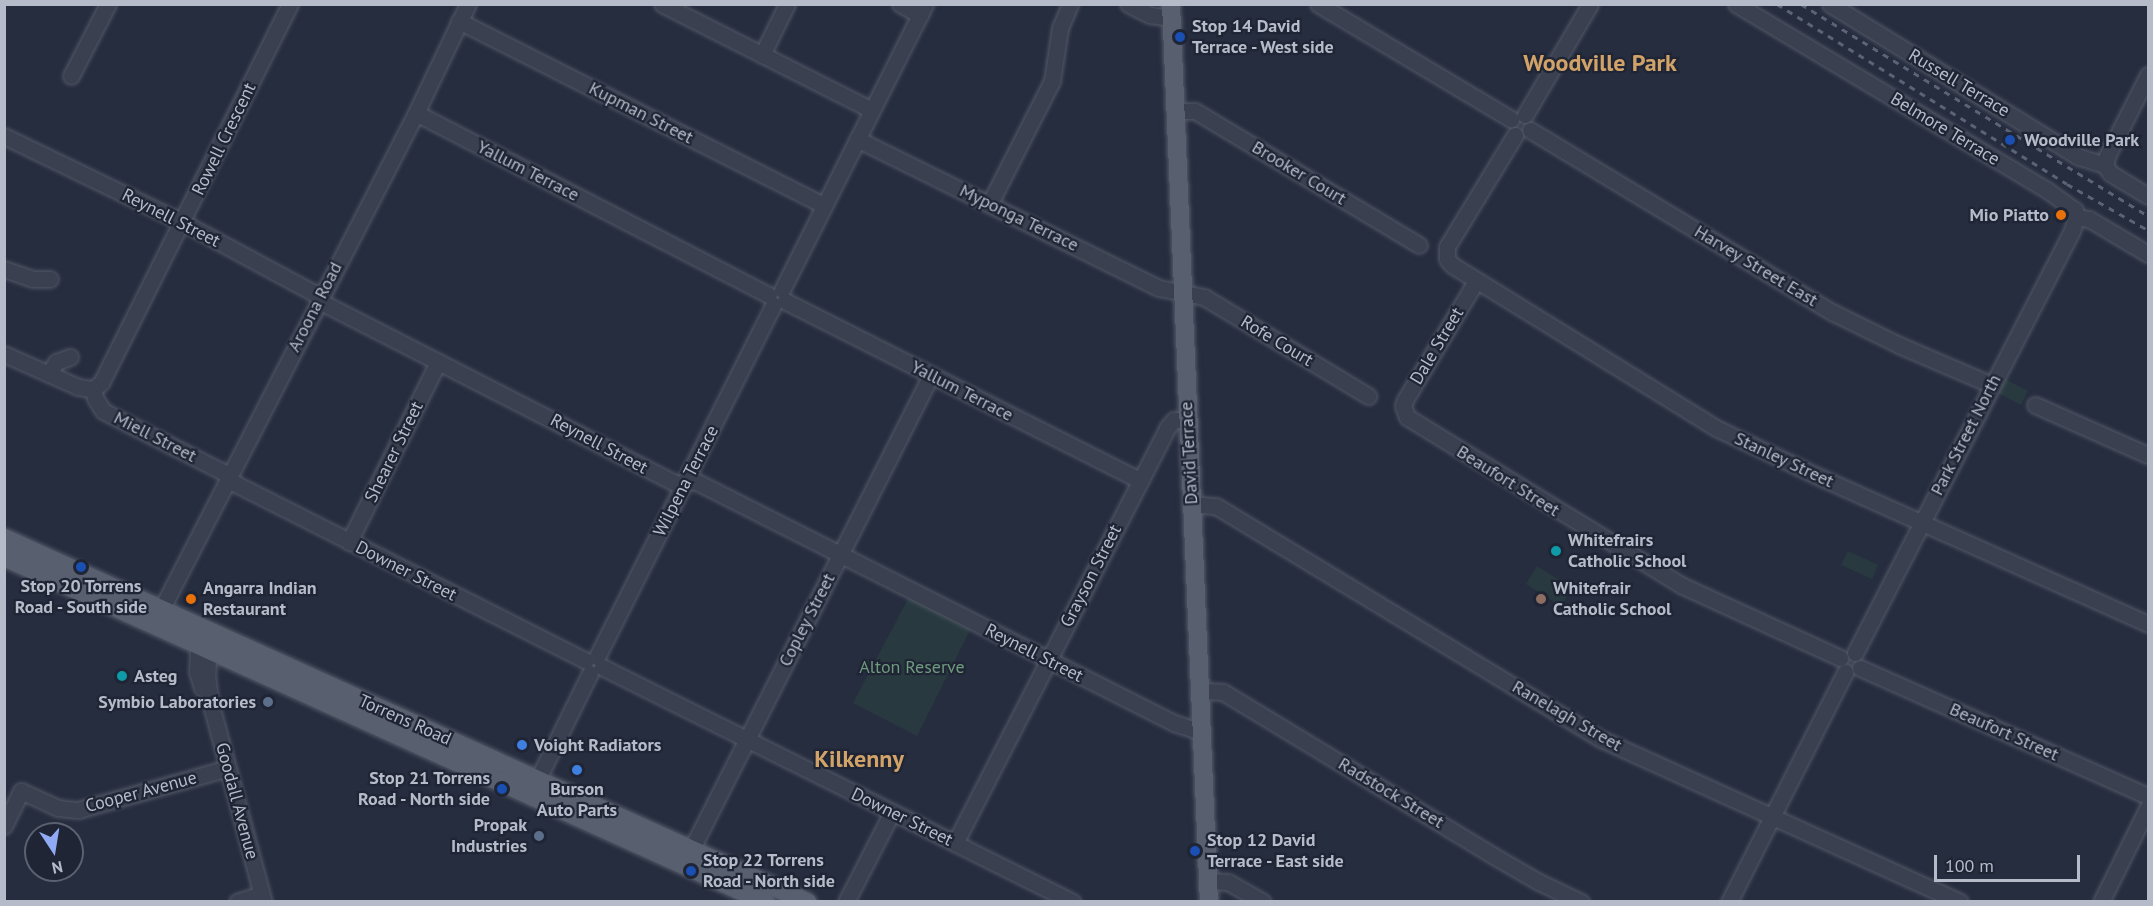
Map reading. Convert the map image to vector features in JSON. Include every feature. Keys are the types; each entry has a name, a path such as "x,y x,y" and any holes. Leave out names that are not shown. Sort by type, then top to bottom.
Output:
{"main road":[{"name":"David Terrace","path":"1172,11 1187,420 1209,902"},
{"name":"Torrens Road","path":"4,538 161,610 206,642"},
{"name":"Torrens Road","path":"4,557 206,642 687,857 796,899"},
{"name":"Torrens Road","path":"687,857 765,902"}],"street":[{"path":"71,76 108,4"},
{"name":"Rowell Crescent","path":"93,388 101,384 290,4"},
{"name":"Aroona Road","path":"161,610 416,113 468,4"},
{"path":"662,4 872,110"},
{"path":"762,55 787,4"},
{"path":"900,4 922,10"},
{"path":"990,203 1048,92 1052,81 1060,28 1070,4"},
{"path":"1128,4 1149,15 1172,11"},
{"path":"1318,4 1518,117 1530,120 1522,132"},
{"path":"1518,117 1590,4"},
{"name":"Belmore Terrace","path":"1736,4 2047,190 2075,210 2076,217 2096,222 2148,254"},
{"name":"Russell Terrace","path":"1830,4 2079,157 2105,165 2110,173 2148,196"},
{"name":"Wilpena Terrace","path":"533,787 922,10"},
{"name":"Kupman Street","path":"459,21 824,206"},
{"path":"2105,165 2107,156 2148,75"},
{"name":"Brooker Court","path":"1176,111 1195,111 1419,244"},
{"name":"Yallum Terrace","path":"416,113 1140,480"},
{"name":"Stanley Street","path":"1522,132 1450,241 1446,253 1452,265 1718,429 2148,624"},
{"name":"Harvey Street East","path":"1522,132 1832,312 1899,345 1992,385"},
{"name":"Reynell Street","path":"4,136 182,222 314,293 319,300 677,484 695,481 1174,723 1201,732"},
{"name":"Myponga Terrace","path":"858,139 1159,288 1183,293"},
{"name":"Park Street North","path":"1729,902 2072,231 2076,217"},
{"path":"4,269 33,279 50,279"},
{"name":"Dale Street","path":"1405,413 1405,400 1476,280"},
{"name":"Rofe Court","path":"1183,293 1204,297 1368,396"},
{"path":"4,354 78,387 93,388"},
{"path":"49,374 56,362 70,357"},
{"name":"Shearer Street","path":"349,542 438,362"},
{"name":"Copley Street","path":"687,857 931,375"},
{"name":"Miell Street","path":"93,388 94,398 103,411 223,472 228,477"},
{"path":"2035,405 2148,455"},
{"name":"Beaufort Street","path":"1405,413 1411,421 1683,586 2148,796"},
{"name":"Grayson Street","path":"955,843 1170,424 1174,420 1187,420"},
{"name":"Downer Street","path":"228,477 234,483 349,542 1073,902"},
{"name":"Ranelagh Street","path":"1191,504 1216,506 1601,739 1960,902"},
{"name":"Goodall Avenue","path":"206,642 210,701 263,898"},
{"name":"Radstock Street","path":"1200,691 1223,692 1492,855 1539,882 1581,902"},
{"name":"Cooper Avenue","path":"4,826 21,790 58,808 78,810 228,768"},
{"path":"2101,902 2148,807"},
{"path":"846,902 892,812"},
{"path":"1208,881 1228,882 1263,902"},
{"path":"237,902 263,898"}],"green space":[{"path":"2005,379 2028,391 2021,405 1998,393"},
{"path":"1848,551 1878,565 1872,579 1841,565"},
{"path":"1537,566 1572,588 1561,606 1526,584"},
{"name":"Alton Reserve","path":"909,597 971,628 917,736 853,703"}],"railway":[{"path":"1777,4 2067,184 2148,230"},
{"path":"1801,4 2148,216"}],"place":[{"name":"Stop 14 David Terrace - West side","path":"1180,37"},
{"name":"Woodville Park","path":"2010,140"},
{"name":"Mio Piatto","path":"2061,215"},
{"name":"Whitefrairs Catholic School","path":"1556,551"},
{"name":"Stop 20 Torrens Road - South side","path":"81,567"},
{"name":"Angarra Indian Restaurant","path":"191,599"},
{"name":"Whitefrair Catholic School","path":"1541,599"},
{"name":"Asteg","path":"122,676"},
{"name":"Symbio Laboratories","path":"268,702"},
{"name":"Voight Radiators","path":"522,745"},
{"name":"Burson Auto Parts","path":"577,770"},
{"name":"Stop 21 Torrens Road - North side","path":"502,789"},
{"name":"Propak Industries","path":"539,836"},
{"name":"Stop 12 David Terrace - East side","path":"1195,851"},
{"name":"Stop 22 Torrens Road - North side","path":"691,871"}],"district":[{"name":"Woodville Park","path":"1600,63"},
{"name":"Kilkenny","path":"859,759"}]}
